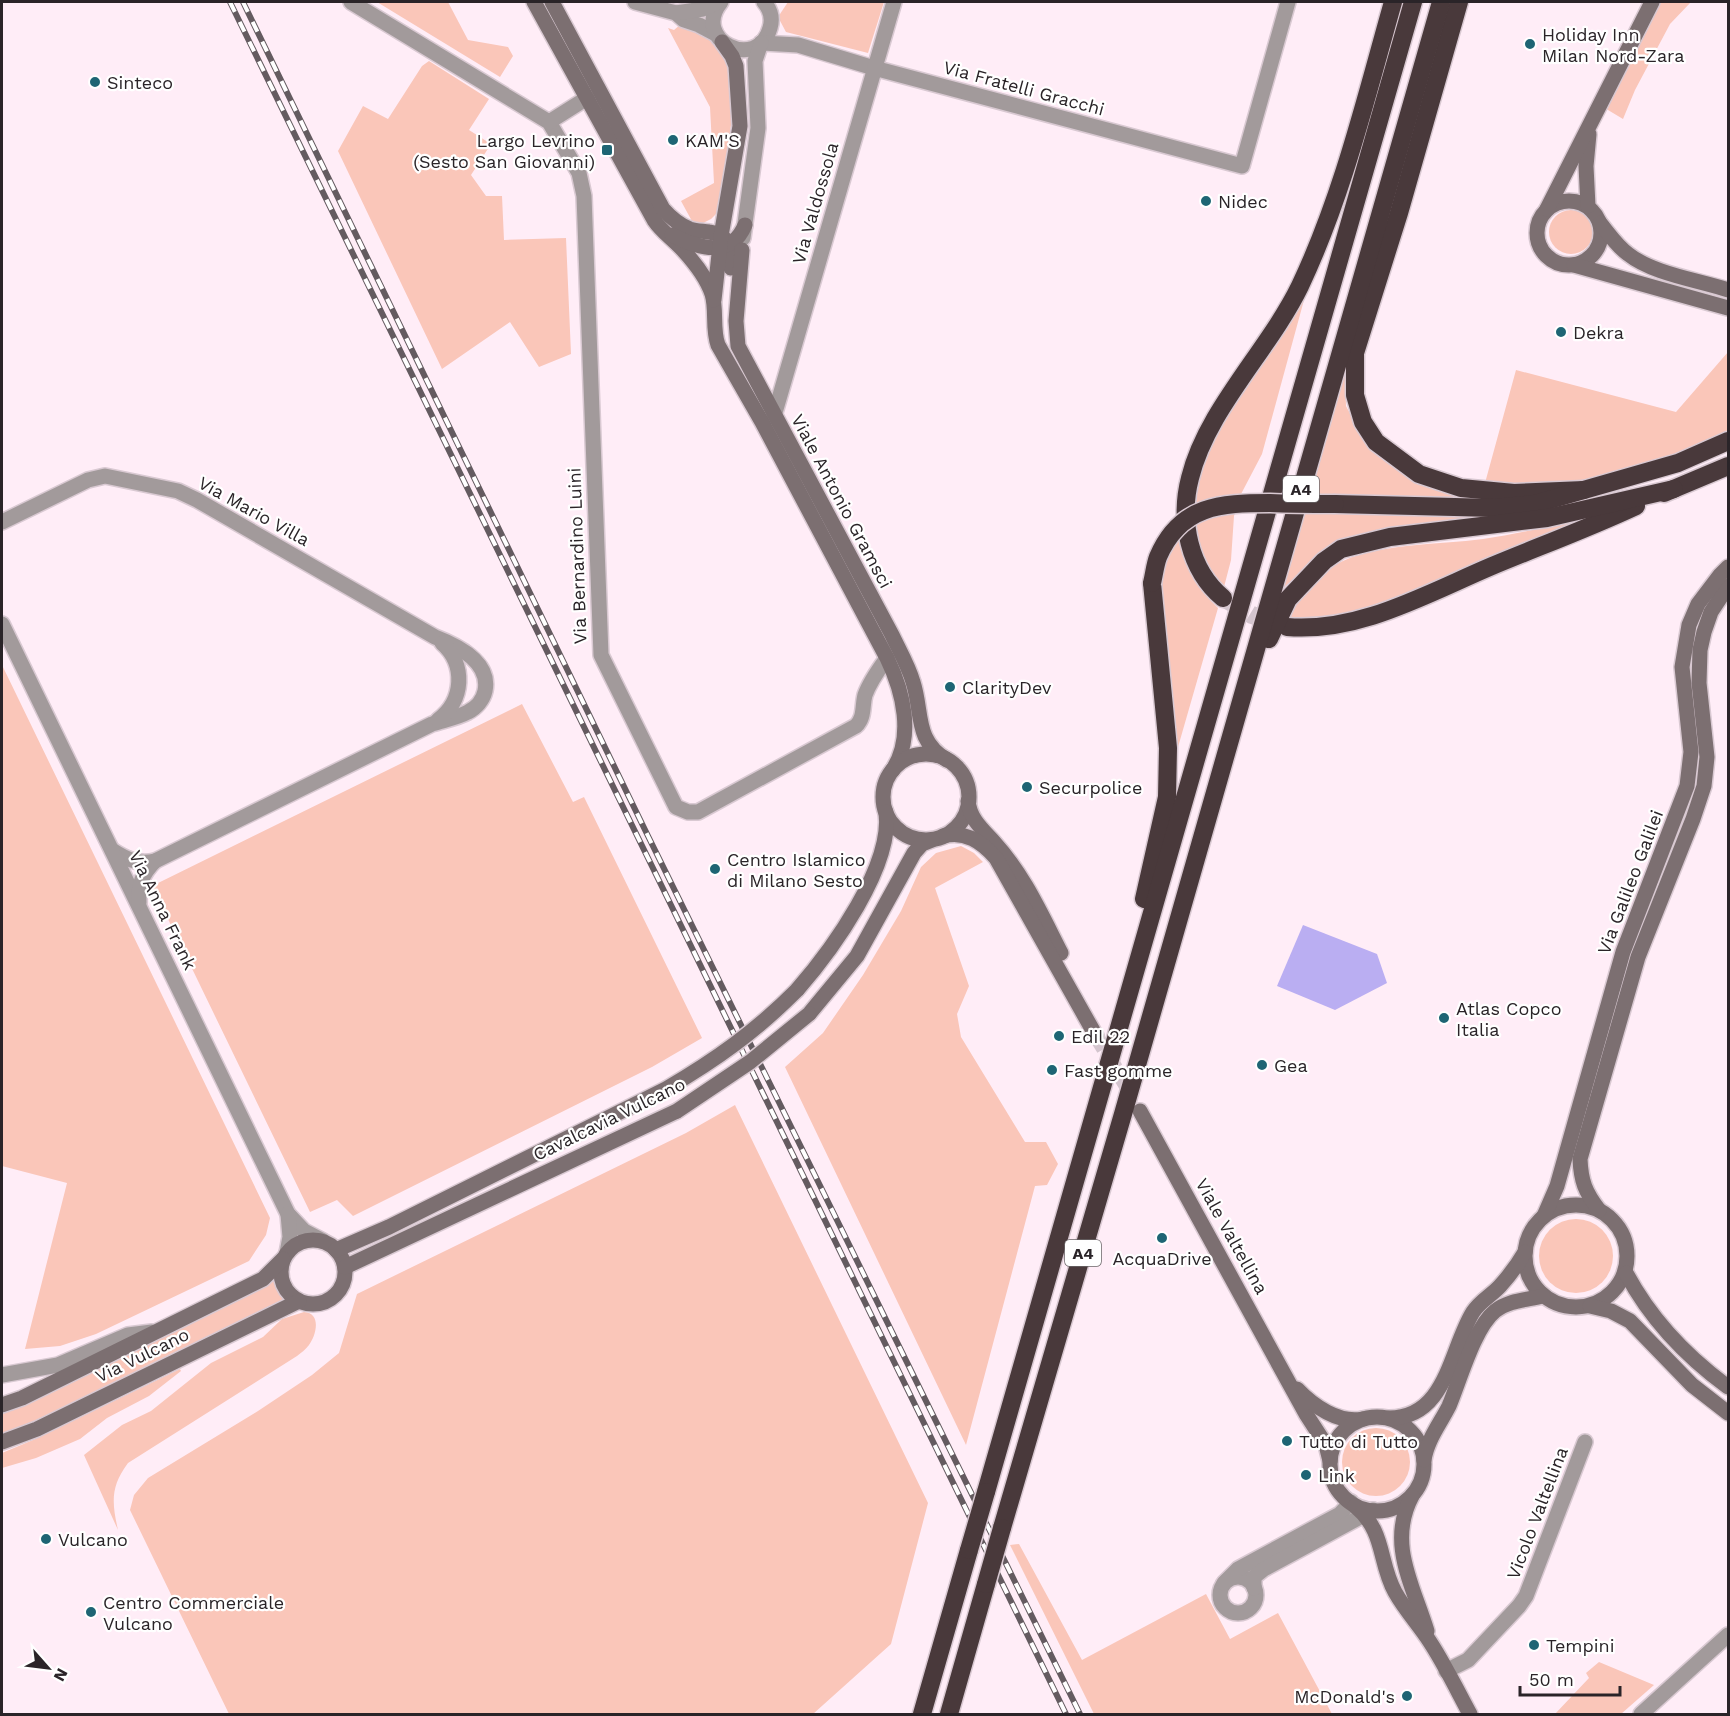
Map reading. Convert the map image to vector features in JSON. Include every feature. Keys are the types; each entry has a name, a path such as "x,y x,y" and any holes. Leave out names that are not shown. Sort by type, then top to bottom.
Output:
{"highway":[{"path":"1223,598 1211,588 1201,573 1190,546 1186,525 1189,478 1197,454 1208,433 1299,288 1329,218 1393,2"},
{"name":"A4","path":"922,1714 1413,2"},
{"name":"A4","path":"949,1714 1441,2"},
{"path":"1459,2 1399,213 1355,353 1355,395 1363,422 1376,442 1419,474 1461,488 1514,493 1584,490"},
{"path":"1143,941 1143,905 1167,797 1168,748 1152,584 1158,558 1166,542 1191,516 1208,508 1246,503 1494,508 1535,504 1678,463 1728,441"},
{"path":"1287,627 1309,629 1346,624 1395,608 1728,465"},
{"path":"1162,977 1190,925 1267,645 1288,599 1324,561 1341,549 1390,537 1547,518 1674,489"}],"main road":[{"name":"Viale Antonio Gramsci","path":"534,2 654,220 694,263 709,287 718,345 762,422 887,658 899,686 904,713 900,754 892,771"},
{"path":"552,2 663,209 681,225 724,242"},
{"path":"1652,2 1541,217 1537,228 1537,239 1541,249 1556,262 1728,308"},
{"path":"719,38 736,66 740,126 724,242"},
{"path":"1588,206 1586,166 1590,123"},
{"path":"1547,209 1555,203 1567,200 1578,201 1588,206 1596,214 1600,223 1616,243 1635,259 1667,272 1728,290"},
{"path":"654,220 678,238 699,245 724,242 739,237 745,225"},
{"path":"1574,265 1586,260 1596,251 1601,238 1600,223"},
{"name":"Viale Antonio Gramsci","path":"713,305 724,242"},
{"name":"Viale Antonio Gramsci","path":"724,242 732,254 728,309 732,343 747,365 892,635 913,681 920,722 927,741 935,752 947,760"},
{"name":"Via Galileo Galilei","path":"1544,1216 1557,1186 1623,952 1687,786 1691,752 1682,667 1689,626 1698,604 1720,574 1728,567"},
{"name":"Via Galileo Galilei","path":"1599,1210 1587,1194 1581,1175 1580,1159 1638,957 1704,786 1707,757 1700,683 1700,650 1711,612 1728,586"},
{"path":"933,755 947,760 963,776 968,789 972,818 1005,854 1026,884 1098,1032 996,858 971,838 957,834 920,839 906,834 892,822 885,809 884,790 892,771 903,761 915,756 933,755"},
{"path":"939,837 952,831 961,820 968,800"},
{"name":"Cavalcavia Vulcano","path":"336,1250 389,1227 666,1089 726,1052 770,1017 797,990 836,940 874,872 885,838 885,809"},
{"name":"Cavalcavia Vulcano","path":"345,1267 677,1111 750,1062 809,1014 836,983 861,949 914,853 922,844 939,837"},
{"name":"Viale Valtellina","path":"1140,1110 1306,1414 1326,1444 1330,1461"},
{"path":"1590,1306 1605,1298 1617,1287 1626,1273 1628,1258 1626,1243 1611,1218 1599,1210 1584,1205 1553,1210 1544,1216 1530,1234 1525,1252 1526,1268 1533,1284 1544,1296 1558,1304 1574,1308 1590,1306 1611,1311 1630,1321 1692,1385 1728,1413"},
{"path":"315,1240 336,1250 345,1267 342,1284 331,1298 318,1304 299,1301 290,1294 283,1283 281,1271 285,1256 299,1243 315,1240"},
{"path":"1416,1489 1397,1506 1368,1512 1351,1502 1335,1485 1330,1461 1332,1450 1340,1435 1351,1425 1363,1419 1397,1418 1428,1404 1436,1394 1474,1310 1499,1287 1525,1252"},
{"name":"Via Vulcano","path":"2,1405 22,1398 263,1279 285,1256"},
{"path":"1626,1273 1644,1303 1688,1353 1728,1387"},
{"path":"1430,1642 1404,1568 1401,1539 1404,1514 1422,1476 1430,1441 1447,1410 1476,1339 1487,1321 1495,1311 1510,1303 1544,1296"},
{"name":"Via Vulcano","path":"2,1442 37,1429 299,1301"},
{"name":"Viale Valtellina","path":"1290,1381 1306,1398 1328,1412 1348,1419 1363,1419"},
{"path":"1387,1418 1402,1424 1415,1436 1422,1451 1424,1466"},
{"path":"1368,1512 1392,1585 1401,1602 1430,1642 1470,1714"}],"street":[{"path":"351,2 549,122 587,98"},
{"name":"Via Fratelli Gracchi","path":"635,2 676,14 684,20 699,25 733,48 741,50 761,43 798,45"},
{"path":"676,14 703,9 720,2"},
{"path":"719,38 714,15 720,2"},
{"path":"745,225 758,128 755,61 761,43 768,34 773,14 764,2"},
{"name":"Via Valdossola","path":"774,416 894,2"},
{"name":"Via Fratelli Gracchi","path":"773,14 782,36 798,45 874,68 1242,166 1288,2"},
{"name":"Via Bernardino Luini","path":"549,122 579,173 583,189 600,655 676,807 688,812 698,812 859,724 867,690 887,658"},
{"name":"Via Mario Villa","path":"4,523 88,480 105,476 178,491 435,637 458,647 483,672 486,680 484,697 469,712 432,724 155,861"},
{"name":"Via Anna Frank","path":"2,624 288,1214 290,1226 285,1256"},
{"name":"Via Mario Villa","path":"432,724 448,711 459,688 456,661 435,637"},
{"path":"112,850 122,857 139,863 155,861"},
{"path":"139,906 141,881 148,867 155,861"},
{"name":"Via Anna Frank","path":"288,1214 304,1231 323,1242"},
{"path":"2,1375 58,1365 128,1335 158,1331"},
{"name":"Vicolo Valtellina","path":"1446,1671 1468,1660 1526,1596 1585,1442"},
{"path":"1351,1502 1340,1514 1238,1569 1224,1583 1220,1601 1233,1613 1250,1609 1255,1599 1254,1577 1264,1569 1368,1512"},
{"path":"1224,1583 1229,1579 1241,1578 1251,1583 1254,1588"},
{"path":"1641,1714 1728,1635"}],"shaded area":[{"path":"377,2 448,2 468,40 508,47 513,56 500,77"},
{"path":"788,2 884,2 868,53 786,32 778,17"},
{"path":"1656,2 1691,2 1670,24 1635,90 1623,119 1603,107"},
{"path":"680,25 706,35 727,62 732,118 723,181 716,214 703,223 693,223 681,201 714,183 710,107 668,28 674,30"},
{"path":"429,61 489,99 469,130 491,144 471,175 486,196 502,196 504,240 566,238 571,354 539,367 510,322 442,369 338,151 363,106 388,119 422,66"},
{"path":"1571,210 1580,211 1587,216 1592,223 1592,241 1587,248 1580,253 1571,254 1562,253 1555,248 1550,241 1549,232 1550,223 1555,216 1562,211"},
{"path":"1307,289 1262,454 1240,496 1234,516 1231,560 1224,587 1205,559 1195,526 1194,509 1198,474 1211,441"},
{"path":"1728,352 1728,433 1672,458 1584,490 1485,483 1516,370 1676,412"},
{"path":"1345,371 1346,406 1356,425 1383,457 1511,499 1456,500 1331,494 1326,512 1527,516 1320,555 1282,589"},
{"path":"1604,513 1383,604 1347,615 1321,619 1287,619 1313,582 1327,570 1350,558 1368,552 1407,546 1498,537"},
{"path":"1179,537 1193,576 1218,608 1174,761 1159,587 1163,566"},
{"path":"2,665 270,1218 266,1235 249,1261 96,1334 60,1346 25,1349 67,1183 2,1166"},
{"path":"522,704 573,802 584,797 702,1038 652,1067 353,1216 337,1200 310,1212 152,886"},
{"path":"961,846 974,853 983,862 935,888 969,986 957,1014 961,1037 1025,1142 1046,1142 1058,1164 1047,1185 1035,1186 966,1445 785,1067 823,1033 863,975 901,911 921,867 936,853"},
{"path":"1303,925 1377,954 1387,983 1335,1010 1277,986"},
{"path":"735,1105 928,1503 891,1644 813,1714 229,1714 130,1510 134,1495 148,1478 258,1411 312,1375 339,1353 357,1294 686,1133"},
{"path":"1576,1219 1597,1225 1607,1235 1613,1256 1607,1277 1597,1287 1576,1293 1555,1287 1545,1277 1539,1256 1545,1235 1555,1225"},
{"path":"277,1279 286,1298 2,1436 2,1412"},
{"path":"304,1312 313,1316 316,1326 312,1341 303,1351 128,1463 115,1488 114,1503 118,1530 84,1455 122,1425 151,1411 211,1363 263,1337 282,1319"},
{"path":"180,1369 181,1371 149,1396 107,1418 80,1439 36,1458 2,1468 2,1453"},
{"path":"1383,1428 1395,1434 1404,1443 1410,1455 1408,1475 1400,1486 1383,1496 1369,1496 1352,1486 1344,1475 1342,1455 1352,1438 1363,1430"},
{"path":"1019,1544 1082,1660 1206,1594 1230,1639 1278,1613 1332,1714 1094,1714 1010,1545"},
{"path":"1599,1662 1654,1685 1621,1714 1555,1714 1589,1678 1586,1673"}],"tunnel":[{"path":"1227,600 1252,615 1278,624"},
{"path":"1096,1036 1133,1097"}],"railway":[{"path":"230,2 1066,1714"},
{"path":"243,2 648,836 1080,1714"}],"place":[{"name":"Holiday Inn Milan Nord-Zara","path":"1530,44"},
{"name":"Sinteco","path":"95,82"},
{"name":"KAM'S","path":"673,140"},
{"name":"Largo Levrino (Sesto San Giovanni)","path":"607,150"},
{"name":"Nidec","path":"1206,201"},
{"name":"Dekra","path":"1561,332"},
{"name":"ClarityDev","path":"950,687"},
{"name":"Securpolice","path":"1027,787"},
{"name":"Centro Islamico di Milano Sesto","path":"715,869"},
{"name":"Atlas Copco Italia","path":"1444,1018"},
{"name":"Edil 22","path":"1059,1036"},
{"name":"Gea","path":"1262,1065"},
{"name":"Fast gomme","path":"1052,1070"},
{"name":"AcquaDrive","path":"1162,1238"},
{"name":"Tutto di Tutto","path":"1287,1441"},
{"name":"Link","path":"1306,1475"},
{"name":"Vulcano","path":"46,1539"},
{"name":"Centro Commerciale Vulcano","path":"91,1612"},
{"name":"Tempini","path":"1534,1645"},
{"name":"McDonald's","path":"1407,1696"}]}
